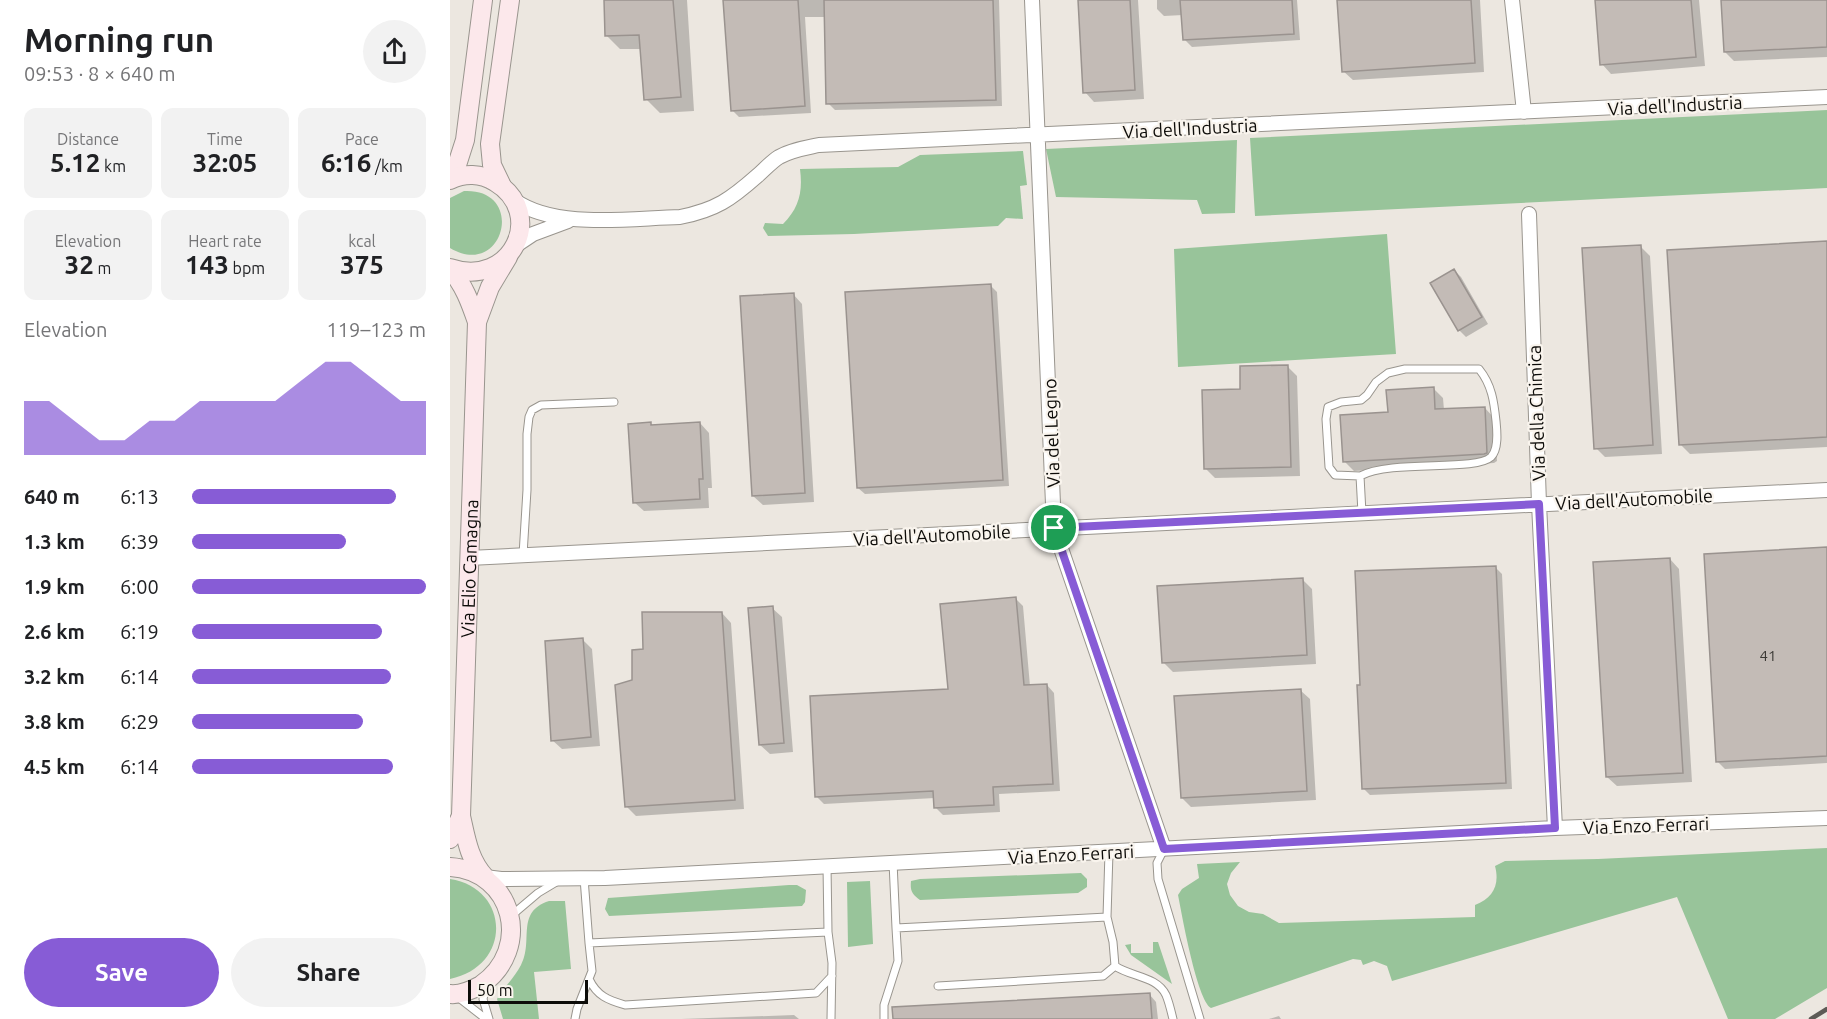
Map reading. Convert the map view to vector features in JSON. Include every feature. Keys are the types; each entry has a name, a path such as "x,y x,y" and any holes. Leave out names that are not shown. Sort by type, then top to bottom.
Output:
{"street":[{"path":"450,175 457,165 465,140 483,0"},
{"path":"450,269 474,273 487,271 498,265 511,252 520,231 519,215 492,165 490,144 510,0"},
{"name":"Via del Legno","path":"1032,0 1054,528 1164,849"},
{"path":"1512,0 1524,112"},
{"name":"Via dell'Industria","path":"508,193 523,207 541,214 573,220 680,217 708,211 739,192 778,158 797,149 808,147 1827,97"},
{"path":"450,180 458,176 473,175 489,178 508,193"},
{"name":"Via della Chimica","path":"1529,214 1539,504 1555,828"},
{"name":"Via dell'Industria","path":"511,252 533,234 573,220"},
{"name":"Via Elio Camagna","path":"510,916 504,901 476,868 469,851 461,816 477,322 490,287 511,252"},
{"name":"Via Elio Camagna","path":"450,269 468,294 477,322"},
{"name":"Via dell'Automobile","path":"469,558 1827,490"},
{"name":"Via Elio Camagna","path":"450,839 461,816"},
{"name":"Via Enzo Ferrari","path":"485,877 584,878 1555,828 1827,818"},
{"path":"450,867 485,877"},
{"path":"452,994 475,989 491,977 502,964 509,950 510,916"}],"lane":[{"path":"1405,369 1479,369 1486,377 1494,399 1497,432 1495,450 1491,457 1478,464 1403,466 1371,470 1360,476 1335,475 1329,467 1326,419 1328,407 1341,402 1361,400 1368,395 1376,382 1388,373 1405,369"},
{"path":"523,555 527,434 532,410 541,405 614,402"},
{"path":"1360,476 1362,513"},
{"path":"1164,849 1157,863 1158,879 1200,1019"},
{"path":"1109,852 1107,917 1113,942 1115,966"},
{"path":"884,1019 884,1005 898,961 893,862"},
{"path":"827,866 828,932 832,976 831,1019"},
{"path":"510,916 538,893 566,877"},
{"path":"575,1019 592,971 584,878"},
{"path":"896,928 1107,917"},
{"path":"589,943 828,932"},
{"path":"938,986 1103,976 1115,966"},
{"path":"1115,966 1125,972 1154,981 1161,987 1166,995 1173,1019"},
{"path":"589,979 594,990 607,1000 625,1005 816,993 832,976"},
{"path":"487,1019 483,999 491,977"},
{"path":"452,994 487,1019"}],"green space":[{"path":"1827,110 1827,188 1255,216 1250,138"},
{"path":"1237,140 1235,213 1202,214 1197,200 1056,197 1046,149"},
{"path":"1023,151 1027,185 1020,186 1023,219 1006,218 998,226 854,234 768,236 763,228 765,223 783,224 793,212 799,199 800,169 898,167 920,155"},
{"path":"464,191 484,194 496,203 501,216 501,230 495,243 484,252 469,255 450,248 450,198"},
{"path":"1387,234 1396,354 1178,367 1174,249"},
{"path":"1827,848 1827,988 1775,1019 1728,1019 1677,897 1392,981 1387,966 1374,961 1363,965 1361,960 1353,959 1211,1008 1200,990 1195,974 1178,895 1182,889 1199,878 1197,864 1240,862 1231,873 1227,884 1230,895 1238,906 1249,912 1263,914 1279,923 1475,917 1475,905 1491,895 1496,885 1495,866 1505,861"},
{"path":"1081,873 1087,879 1087,887 1078,893 920,900 911,890 911,881 920,879"},
{"path":"450,879 470,885 484,897 493,911 496,928 494,944 485,959 471,971 450,979"},
{"path":"870,881 873,944 848,947 847,882"},
{"path":"797,885 806,890 805,902 802,906 609,916 605,909 608,898"},
{"path":"549,901 565,901 571,969 534,972 539,1019 503,1019 497,999 516,974 525,956 527,928 532,912"},
{"path":"1153,942 1158,942 1172,984 1131,955 1125,945 1131,944 1131,953 1153,953"}],"building":[{"path":"604,0 673,0 681,97 644,100 639,35 605,36"},
{"path":"723,0 798,0 805,106 731,111"},
{"path":"824,0 993,0 996,100 826,104"},
{"path":"1078,0 1130,0 1135,90 1083,93"},
{"path":"1180,0 1292,0 1294,34 1183,40"},
{"path":"1337,0 1471,0 1475,63 1342,72"},
{"path":"1595,0 1691,0 1696,57 1600,65"},
{"path":"1721,0 1827,0 1827,47 1724,52"},
{"path":"1827,241 1827,437 1679,445 1667,250"},
{"path":"1641,245 1653,445 1594,449 1582,248"},
{"path":"1454,269 1482,317 1458,331 1430,283"},
{"path":"991,284 1003,480 857,488 845,292"},
{"path":"794,293 805,493 752,496 740,296"},
{"path":"1288,365 1291,467 1204,469 1202,390 1240,389 1240,366"},
{"path":"1434,387 1435,409 1485,407 1487,453 1343,462 1340,415 1388,412 1386,390"},
{"path":"651,422 651,425 700,422 703,479 699,479 700,499 633,503 628,424"},
{"path":"1827,547 1827,756 1716,762 1704,554"},
{"path":"1670,558 1683,773 1606,777 1593,562"},
{"path":"1496,566 1506,783 1362,789 1355,571"},
{"path":"1303,578 1307,655 1162,663 1157,586"},
{"path":"1016,597 1024,685 1047,684 1053,784 993,787 994,805 934,808 933,791 815,797 810,696 948,689 940,604"},
{"path":"773,606 784,743 759,745 748,608"},
{"path":"642,612 722,612 735,800 625,807 615,685 632,680 632,650 643,649"},
{"path":"583,638 591,737 551,741 545,641"},
{"path":"1301,689 1307,791 1181,798 1174,696"},
{"path":"1150,993 1152,1019 893,1019 892,1007"}],"railway":[{"path":"1811,1019 1827,1009"}],"route":[{"path":"1539,504 1555,828 1164,849 1054,528 1539,504"}]}
